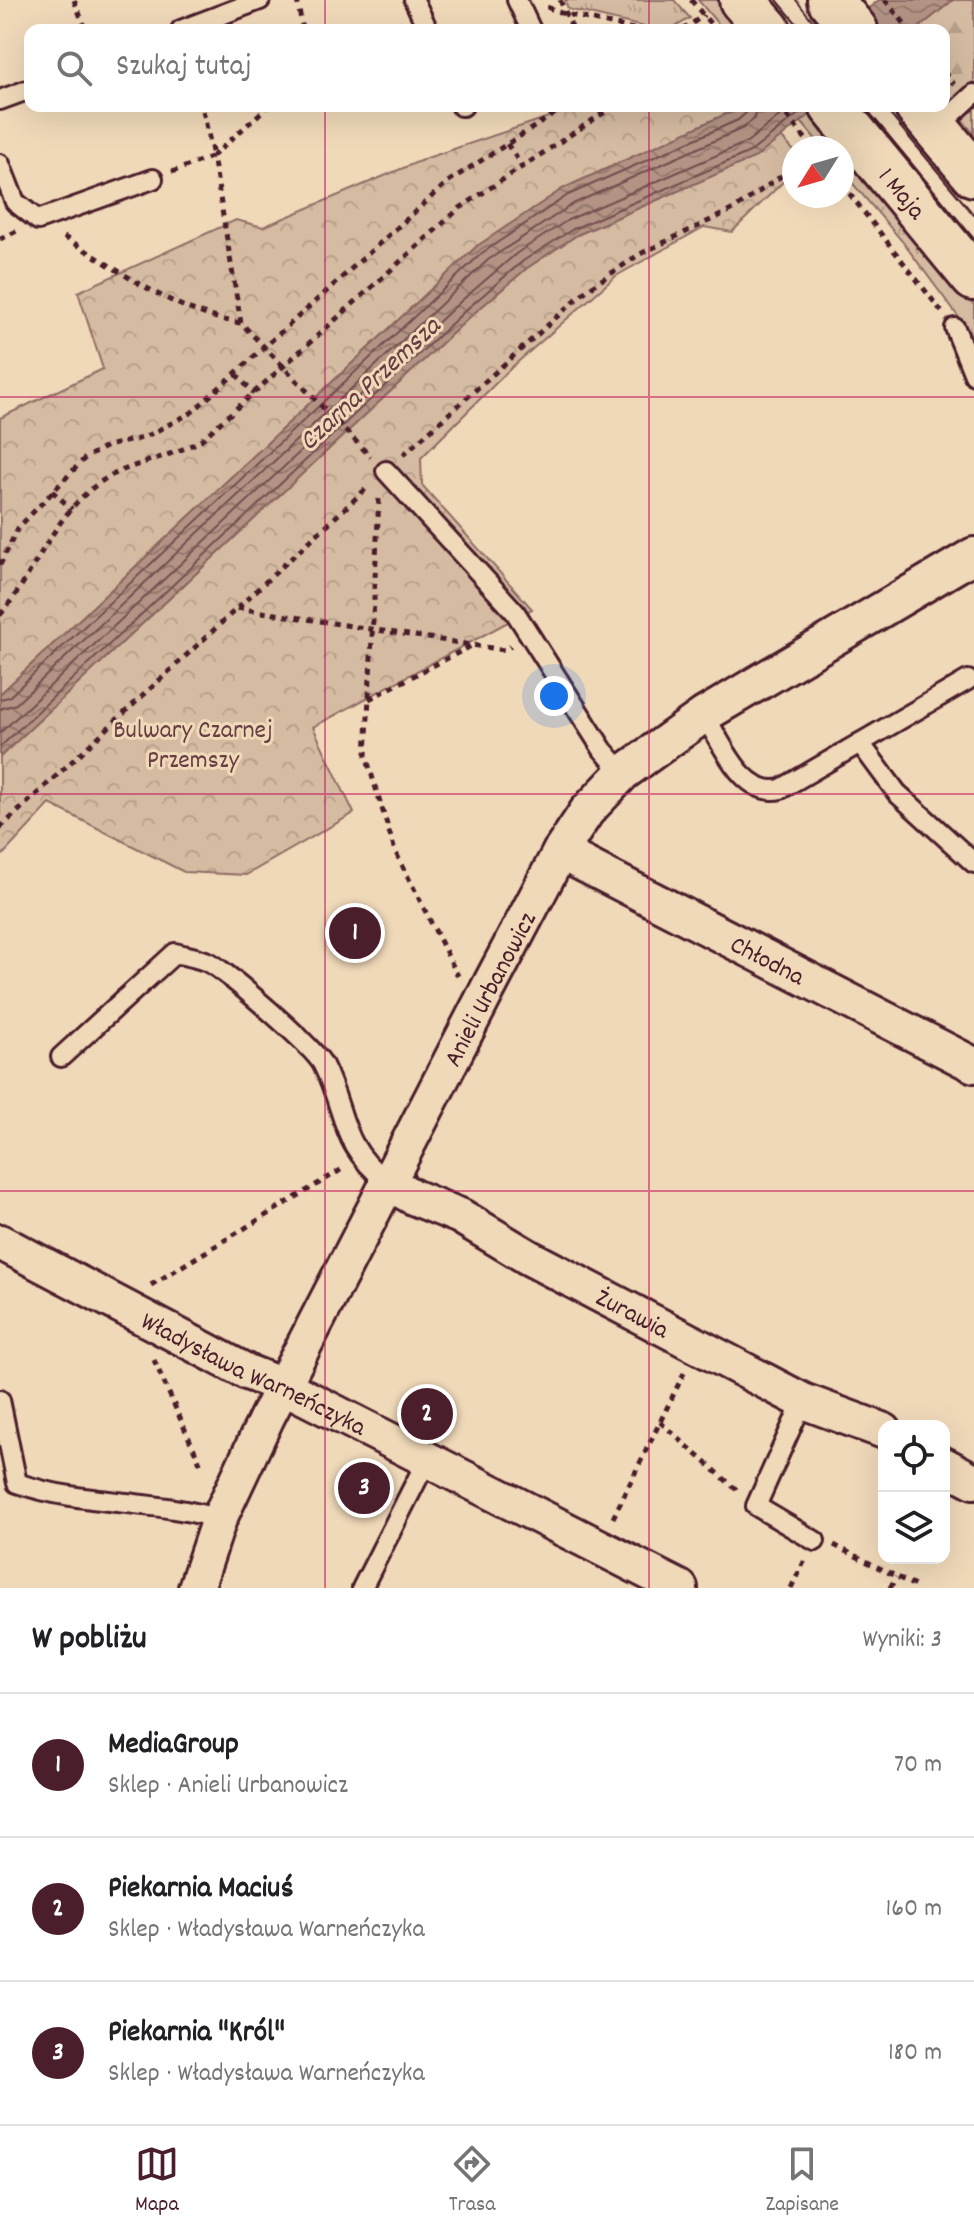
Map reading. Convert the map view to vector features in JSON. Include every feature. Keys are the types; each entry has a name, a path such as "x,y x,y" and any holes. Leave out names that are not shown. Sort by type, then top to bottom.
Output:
{"main road":[{"path":"830,0 850,24"},
{"path":"723,8 756,24"},
{"path":"927,118 974,174"},
{"name":"1 Maja","path":"844,121 974,278"}],"street":[{"name":"Anieli Urbanowicz","path":"196,1588 219,1519 283,1386 375,1172 560,852 587,811 623,773 704,715 974,555"},
{"name":"Chłodna","path":"560,852 974,1065"},
{"name":"Żurawia","path":"375,1172 413,1197 460,1216 697,1347 803,1401 878,1429"},
{"name":"Władysława Warneńczyka","path":"0,1242 247,1372 283,1386 680,1588"},
{"path":"950,1468 974,1481"}],"lane":[{"path":"197,24 260,0"},
{"path":"414,0 425,24"},
{"path":"517,0 528,24"},
{"path":"0,100 24,91"},
{"path":"950,106 974,94"},
{"path":"0,164 15,202 38,220 153,179"},
{"path":"955,328 974,375"},
{"path":"380,465 532,634 603,750 623,773"},
{"path":"704,715 749,784 769,792 781,789 968,680"},
{"path":"860,743 897,793 974,863"},
{"path":"61,1057 175,953 209,963 246,991 323,1063 342,1123 375,1172"},
{"path":"0,1400 17,1483 54,1496 184,1508 219,1519"},
{"path":"803,1401 756,1506 815,1541"},
{"path":"362,1588 427,1460"}],"path":[{"path":"74,0 84,24"},
{"path":"297,0 302,24"},
{"path":"533,0 567,15 610,24"},
{"path":"560,0 571,24"},
{"path":"691,0 723,8"},
{"path":"885,0 905,24"},
{"path":"694,24 723,8"},
{"path":"203,112 241,323 380,465 366,756 395,851 458,976"},
{"path":"153,179 213,156 261,112"},
{"path":"0,565 18,528 85,458 176,423 266,348 449,181 558,112"},
{"path":"0,615 45,541 94,487 111,476 167,457 201,440 460,208 605,112"},
{"path":"784,112 803,136"},
{"path":"507,144 522,166"},
{"path":"0,828 236,608 380,465 588,289 640,254 736,208 782,175"},
{"path":"854,199 955,328"},
{"path":"0,239 38,220 151,290 211,319 241,323"},
{"path":"236,374 254,394"},
{"path":"52,491 72,510"},
{"path":"236,608 504,650 532,634"},
{"path":"369,699 475,644"},
{"path":"147,1288 349,1164 375,1172"},
{"path":"609,1527 697,1347"},
{"path":"153,1358 201,1465"},
{"path":"660,1422 756,1506"},
{"path":"791,1588 817,1536 919,1588"},
{"path":"890,1588 896,1577"}],"green space":[{"path":"565,0 674,0 690,18 680,24 632,24 568,9"},
{"path":"698,0 720,0 740,24 718,24"},
{"path":"953,0 974,0 974,134 950,105 950,24 923,24"},
{"path":"563,112 732,112 477,246 0,694 0,418 103,369 78,292 236,220 263,227 427,158"},
{"path":"793,112 814,112 834,136 813,136"},
{"name":"Bulwary Czarnej Przemszy","path":"781,137 782,183 732,232 704,227 616,276 512,367 421,458 422,485 532,609 313,727 354,813 246,875 184,872 50,804 0,858 0,757 473,314 527,268 577,235 756,157"},
{"path":"854,160 974,305 974,338 902,241 854,185"}],"water":[{"path":"879,0 953,0 923,24 849,24"},
{"name":"Czarna Przemsza","path":"730,112 813,112 756,157 577,235 527,268 473,314 0,757 0,694 477,246 564,188"}],"tram line":[{"path":"777,0 797,24"},
{"path":"796,0 815,24"},
{"path":"869,112 974,239"},
{"path":"888,112 974,215"}],"place":[{"name":"MediaGroup","path":"355,933"},
{"name":"Piekarnia Maciuś","path":"427,1414"},
{"name":"Piekarnia \"Król\"","path":"364,1488"}]}
